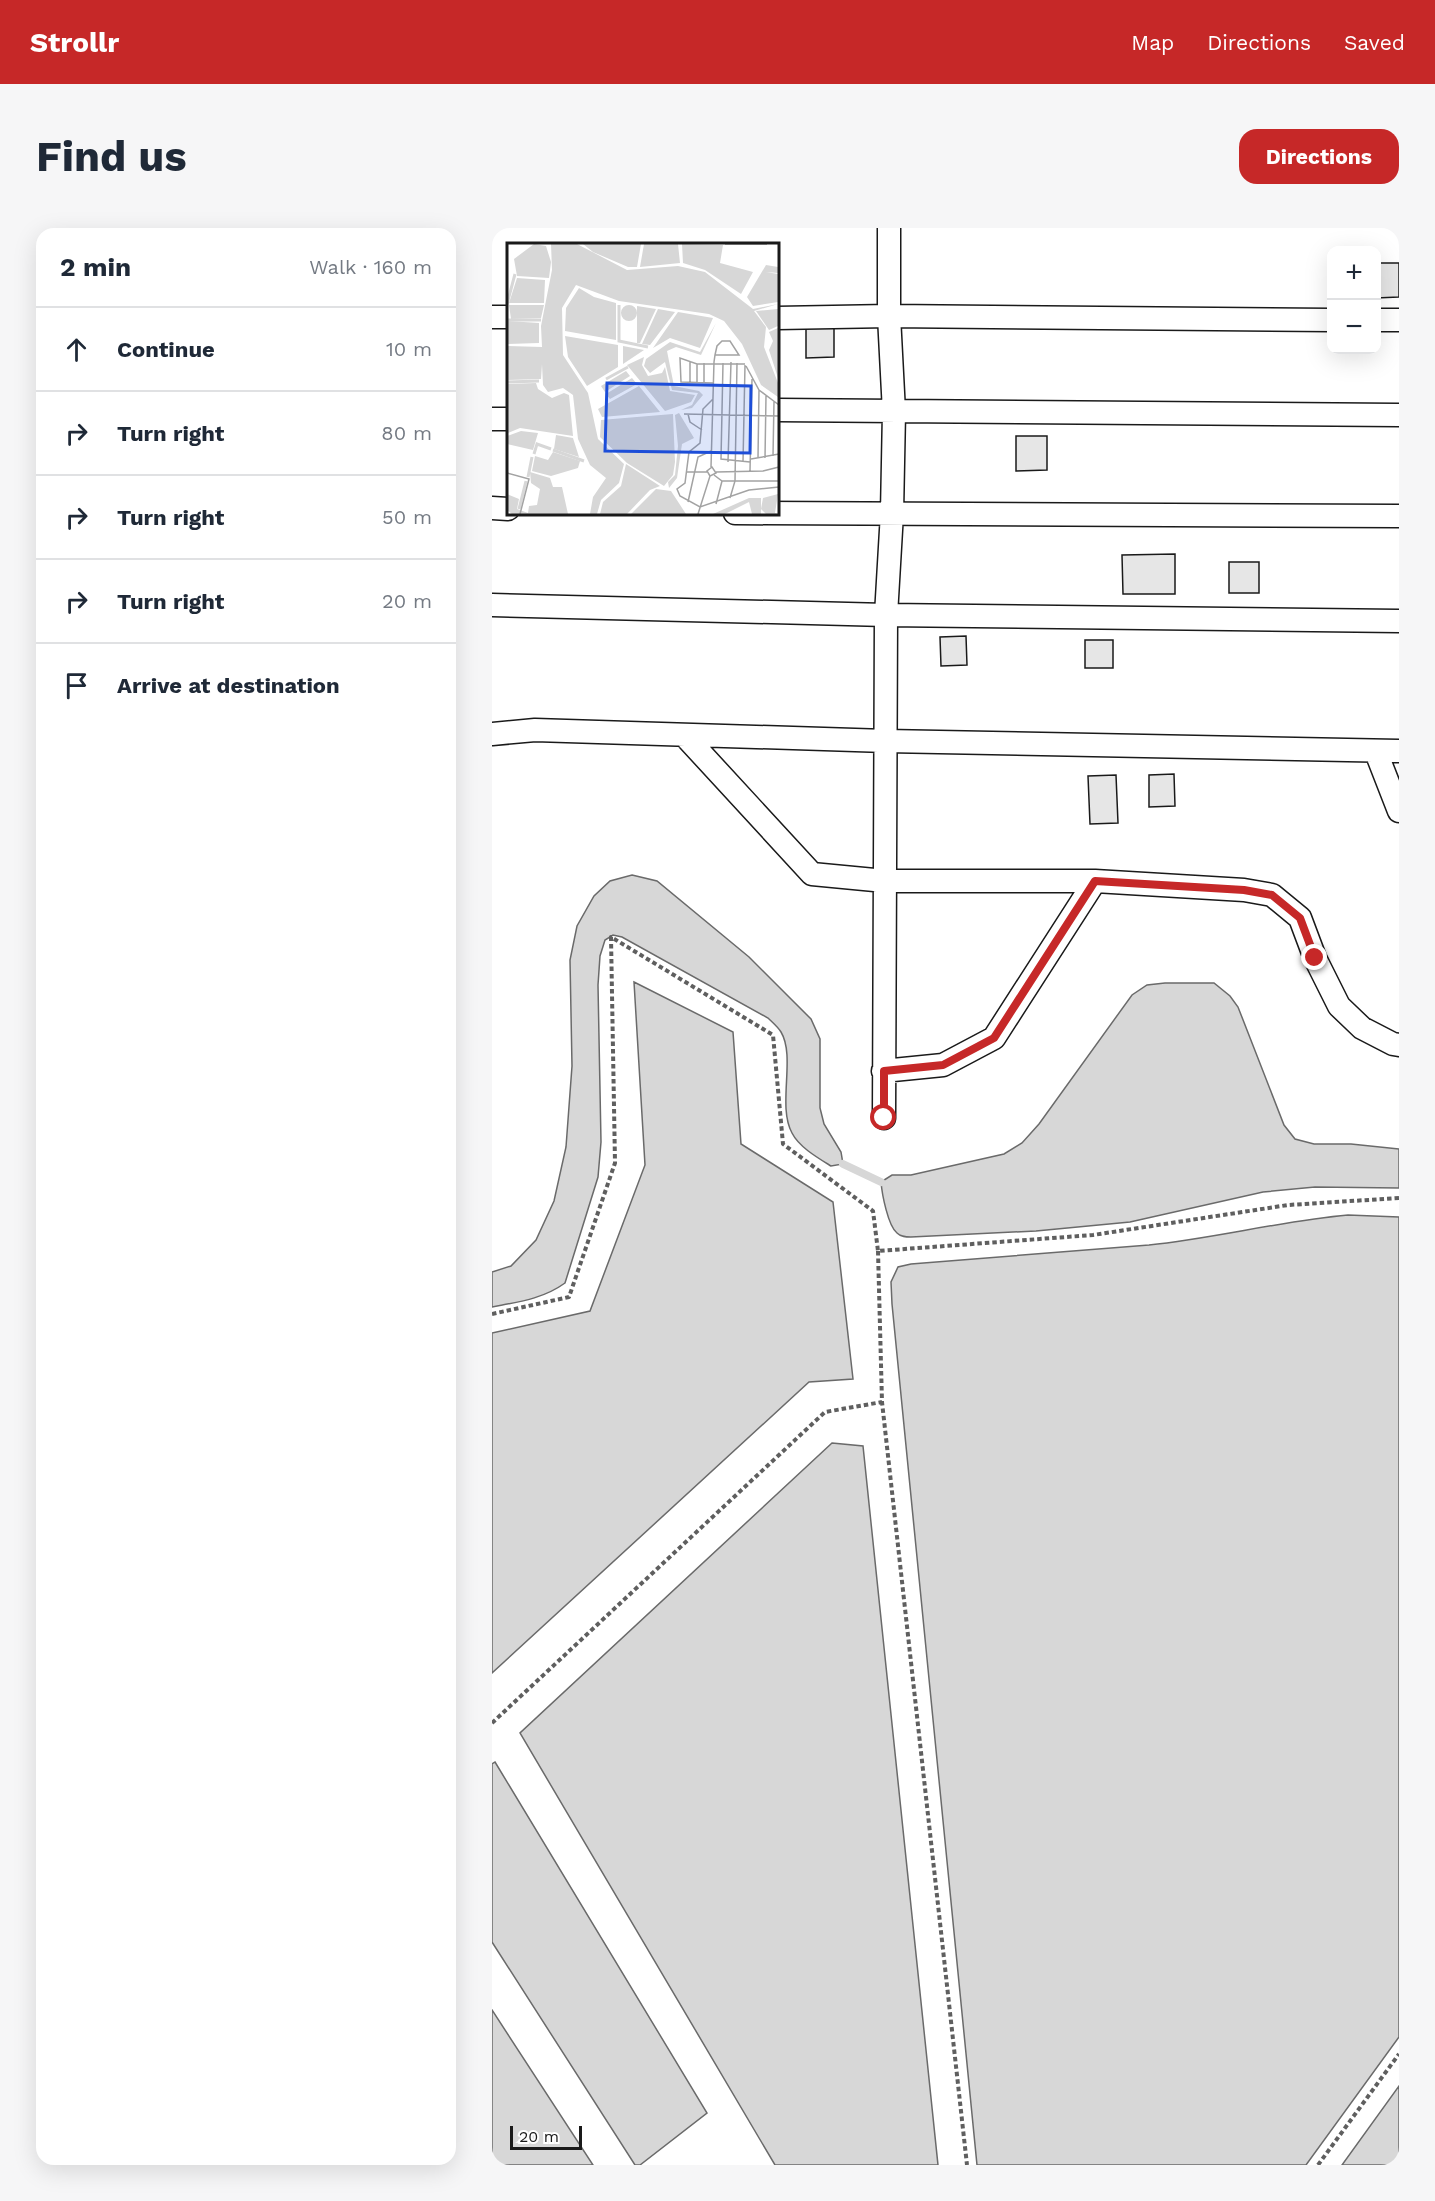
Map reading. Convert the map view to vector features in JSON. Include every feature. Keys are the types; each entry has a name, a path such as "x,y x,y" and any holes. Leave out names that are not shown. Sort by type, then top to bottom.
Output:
{"street":[{"path":"884,1118 886,615 892,513 894,412 889,316 889,228"},
{"path":"778,318 889,316 1327,320"},
{"path":"1381,320 1399,320"},
{"path":"778,410 1399,415"},
{"path":"778,513 1399,516"},
{"path":"492,604 886,615 1399,621"},
{"path":"492,734 535,730 886,741 1399,751"},
{"path":"685,736 812,874 885,881 1095,881 1244,890 1272,895 1300,918 1315,958 1339,1006 1362,1028 1399,1045"},
{"path":"1376,752 1399,811"},
{"path":"884,1071 943,1065 994,1038 1095,881"}],"path":[{"path":"492,1314 569,1297 615,1163 611,937 773,1035 783,1144 873,1211 878,1251 882,1402 967,2165"},
{"path":"878,1251 1093,1235 1288,1205 1399,1198"},
{"path":"492,1723 825,1412 882,1402"},
{"path":"1318,2165 1399,2054"}],"shaded area":[{"path":"632,875 657,881 749,957 811,1019 820,1039 820,1108 824,1124 841,1152 843,1164 831,1166 804,1147 792,1133 786,1109 787,1055 785,1042 781,1032 768,1018 622,937 613,935 605,940 600,956 598,985 601,1142 598,1177 565,1283 539,1296 492,1307 492,1272 511,1266 536,1240 554,1201 566,1147 572,1066 570,960 577,926 594,896 610,881"},
{"path":"634,982 733,1032 741,1144 833,1202 853,1379 809,1382 492,1673 492,1333 590,1311 645,1165"},
{"path":"1214,983 1230,996 1238,1007 1284,1125 1295,1139 1314,1144 1351,1144 1399,1149 1399,1188 1315,1187 1263,1192 1130,1222 1036,1231 911,1237 897,1233 888,1217 881,1182 892,1175 911,1175 1004,1154 1022,1143 1039,1124 1132,995 1147,985"},
{"path":"1348,1215 1399,1217 1399,2037 1306,2165 977,2165 891,1282 898,1267 911,1264 1149,1245"},
{"path":"832,1443 863,1446 938,2165 775,2165 520,1733"},
{"path":"495,1762 707,2113 640,2165 635,2165 492,1942 492,1764"},
{"path":"492,2010 593,2165 492,2165"},
{"path":"1399,2086 1399,2165 1342,2165"}],"building":[{"path":"1381,263 1399,263 1399,297 1381,298"},
{"path":"806,325 834,325 834,357 806,358"},
{"path":"1016,436 1047,436 1047,470 1016,471"},
{"path":"1175,554 1175,594 1123,594 1122,555"},
{"path":"1229,562 1259,562 1259,593 1229,593"},
{"path":"966,636 967,665 941,666 940,637"},
{"path":"1085,640 1113,640 1113,668 1085,668"},
{"path":"1174,774 1175,806 1149,807 1149,775"},
{"path":"1116,775 1118,823 1090,824 1088,776"}],"waterway":[{"path":"843,1164 881,1182"}],"route":[{"path":"884,1118 884,1071 943,1065 994,1038 1095,881 1244,890 1272,895 1300,918 1315,958"}]}
